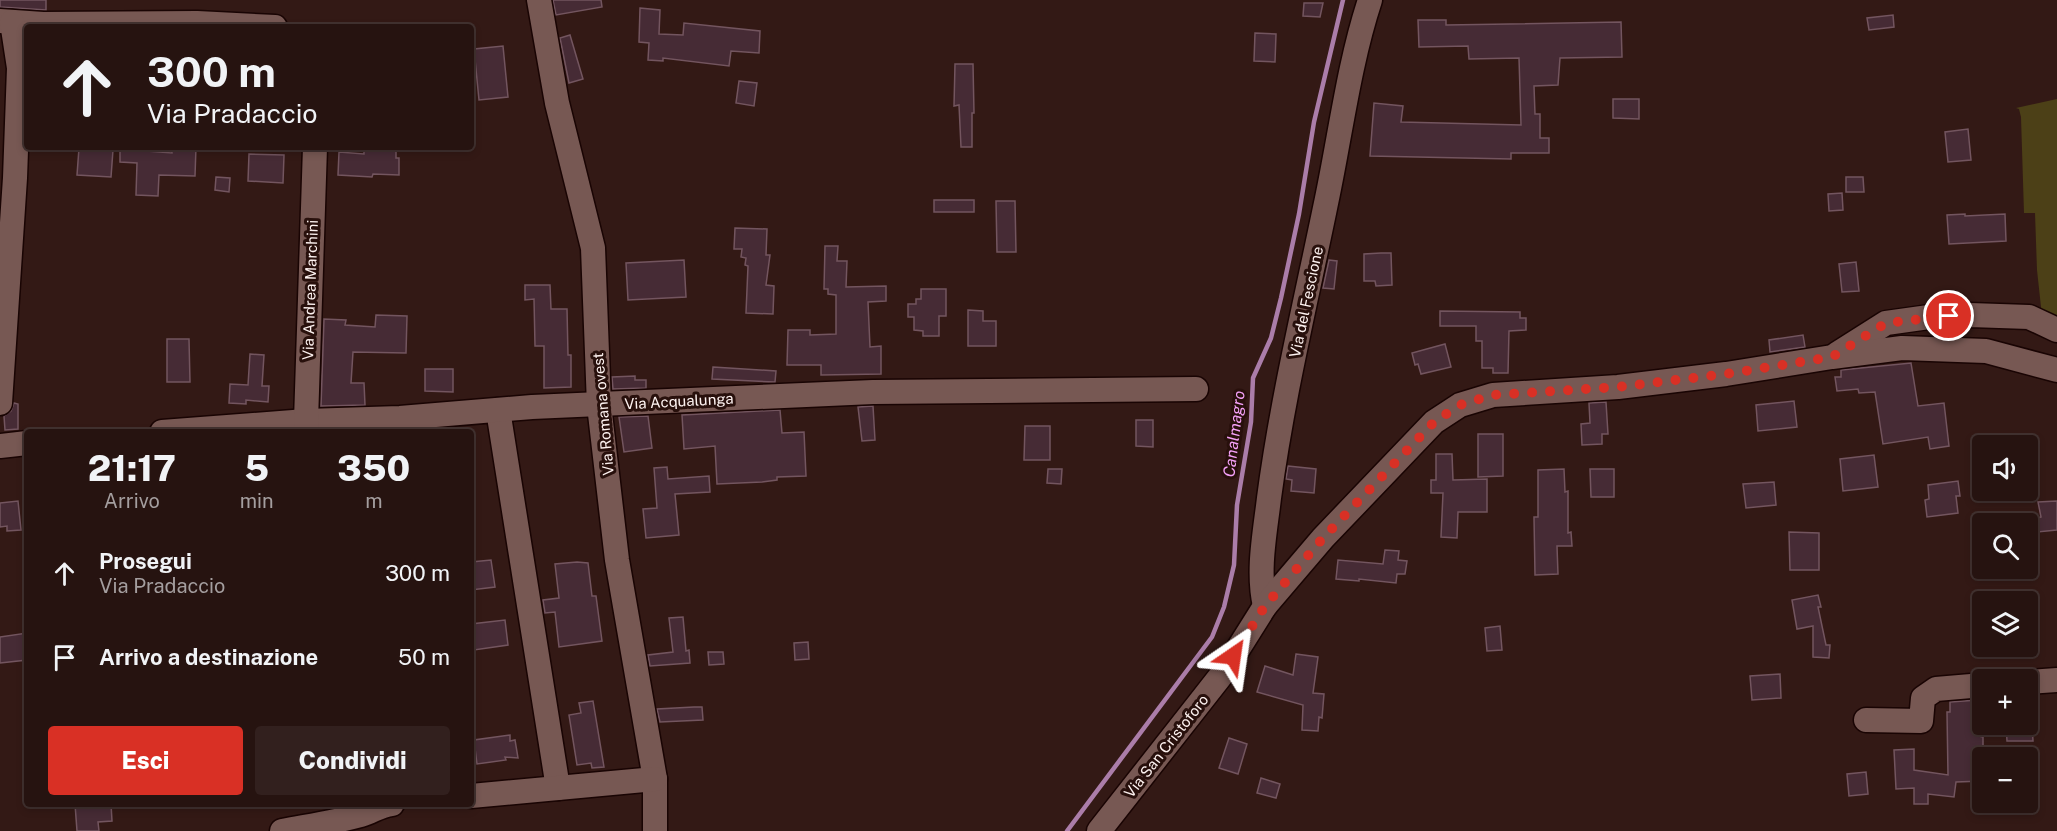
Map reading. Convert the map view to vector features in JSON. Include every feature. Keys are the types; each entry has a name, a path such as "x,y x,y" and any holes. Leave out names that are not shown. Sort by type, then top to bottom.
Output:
{"street":[{"name":"Via Romana ovest","path":"539,0 557,103 593,248 599,405 617,560 655,779 655,831"},
{"name":"Via del Fescione","path":"1265,606 1260,578 1282,411 1340,140 1358,36 1370,0"},
{"path":"0,403 15,178 19,79 19,68 6,21 43,24 197,22 228,24"},
{"name":"Via Andrea Marchini","path":"306,427 315,150"},
{"path":"1832,357 1886,323 1929,317 1970,315 2029,317 2057,330"},
{"name":"Via San Cristoforo","path":"1099,831 1223,673 1265,606 1323,538 1434,422 1460,405 1493,395 1629,386 1902,348 1986,351 2057,370"},
{"name":"Via Acqualunga","path":"248,429 401,425 498,410 873,392 1196,388"},
{"path":"498,410 558,788"},
{"path":"0,446 24,443"},
{"path":"2038,681 2057,680"},
{"path":"1866,720 1921,721 1923,698 1929,692 1936,689 1972,686"},
{"path":"474,796 655,779"},
{"path":"282,831 358,816 372,812 378,807"}],"shaded area":[{"path":"2057,99 2057,322 2042,316 2037,270 2035,213 2024,213 2021,117 2019,109 2016,108"}],"building":[{"path":"0,0 46,0 46,10 0,7"},
{"path":"553,0 601,0 602,7 556,15"},
{"path":"1304,3 1323,3 1320,17 1303,16"},
{"path":"640,8 660,10 659,34 683,35 684,23 760,31 759,53 731,51 729,66 663,58 663,61 648,60 649,43 639,42"},
{"path":"1893,15 1894,27 1869,30 1867,18"},
{"path":"1418,20 1446,20 1446,25 1621,22 1622,57 1560,58 1558,85 1534,86 1535,114 1540,114 1540,138 1549,138 1549,153 1511,153 1511,159 1370,156 1374,103 1403,106 1401,122 1521,125 1519,58 1469,59 1468,46 1419,47"},
{"path":"1255,33 1276,34 1275,62 1254,61"},
{"path":"570,35 583,79 569,83 560,38"},
{"path":"503,46 508,97 479,100 474,49"},
{"path":"955,64 973,64 972,147 961,147 959,105 954,106"},
{"path":"739,81 757,83 754,106 736,103"},
{"path":"1613,99 1639,99 1639,119 1613,118"},
{"path":"1968,129 1971,160 1948,162 1945,132"},
{"path":"79,150 113,150 111,177 77,175"},
{"path":"120,150 172,153 172,150 196,150 195,176 159,175 158,196 136,195 137,163 120,162"},
{"path":"364,150 396,151 396,158 399,158 399,175 373,174 372,177 338,175 339,152 364,154"},
{"path":"249,154 284,155 283,183 248,181"},
{"path":"216,177 230,178 229,192 215,190"},
{"path":"1846,177 1863,177 1864,192 1846,192"},
{"path":"1842,193 1843,210 1829,211 1828,194"},
{"path":"934,200 974,200 974,212 934,212"},
{"path":"996,201 1015,201 1016,252 997,252"},
{"path":"1965,214 1965,216 2005,214 2006,241 1949,244 1947,215"},
{"path":"735,228 767,229 766,255 770,255 766,285 774,286 773,314 746,313 748,266 745,265 746,258 741,257 742,249 734,249"},
{"path":"825,246 838,246 837,261 847,261 846,287 886,286 886,301 868,302 870,347 881,346 881,374 821,375 821,365 787,365 788,330 810,330 810,335 836,334 836,295 828,294 828,289 824,289"},
{"path":"1391,253 1392,285 1376,286 1375,281 1364,281 1364,254"},
{"path":"684,260 686,297 628,300 626,263"},
{"path":"1329,260 1337,261 1334,289 1323,288"},
{"path":"1856,262 1859,291 1842,292 1839,264"},
{"path":"525,285 550,285 551,309 567,309 571,387 544,388 544,346 535,346 534,299 525,300"},
{"path":"921,289 946,289 946,316 939,316 939,336 923,336 923,331 914,330 914,317 908,317 908,304 916,304 916,299 921,299"},
{"path":"968,310 983,311 983,321 996,321 996,346 968,346"},
{"path":"1440,311 1520,312 1520,318 1526,318 1526,330 1509,331 1508,373 1493,373 1493,368 1482,368 1482,341 1476,341 1476,326 1440,326"},
{"path":"376,315 407,316 406,353 353,352 351,383 364,383 365,405 321,406 324,319 346,320 345,325 375,327"},
{"path":"1803,335 1805,347 1770,352 1769,340"},
{"path":"167,339 189,339 190,382 167,382"},
{"path":"1445,344 1451,367 1421,374 1418,364 1415,365 1412,353"},
{"path":"250,354 264,355 262,386 269,386 268,402 246,400 246,404 229,403 230,384 248,385"},
{"path":"1911,363 1918,406 1944,403 1949,446 1930,449 1928,437 1883,444 1875,392 1859,393 1858,389 1837,391 1835,377 1841,377 1841,370"},
{"path":"713,367 776,371 775,382 712,379"},
{"path":"425,369 453,369 453,392 425,391"},
{"path":"635,376 635,380 646,380 646,388 613,389 612,377"},
{"path":"1794,401 1797,427 1758,431 1756,405"},
{"path":"1606,402 1608,434 1602,434 1602,444 1582,445 1581,424 1590,423 1589,403"},
{"path":"14,403 18,404 18,429 5,430 4,416 11,411"},
{"path":"873,406 875,440 862,441 858,407"},
{"path":"780,410 782,433 804,432 806,476 777,477 777,480 762,482 717,484 715,446 684,449 682,415"},
{"path":"648,416 652,448 624,452 619,417"},
{"path":"1136,420 1153,420 1153,447 1136,446"},
{"path":"1025,426 1050,426 1050,460 1024,460"},
{"path":"1478,434 1503,434 1503,476 1478,477"},
{"path":"1436,454 1452,454 1453,480 1487,479 1487,512 1458,512 1457,538 1441,537 1443,493 1431,493 1431,480 1436,480"},
{"path":"1874,455 1878,487 1843,491 1840,459"},
{"path":"1288,466 1316,469 1314,493 1291,491 1292,480 1286,479"},
{"path":"667,467 668,479 709,476 710,492 675,494 679,535 646,538 643,509 657,508 654,468"},
{"path":"1048,469 1062,469 1061,484 1047,483"},
{"path":"1564,469 1565,492 1568,491 1568,533 1571,532 1572,546 1557,546 1558,574 1535,575 1534,517 1538,517 1538,470"},
{"path":"1590,469 1614,469 1614,497 1591,497"},
{"path":"1958,481 1960,496 1956,496 1958,513 1927,517 1925,500 1929,499 1928,485"},
{"path":"1774,482 1776,505 1746,508 1743,484"},
{"path":"18,501 21,530 7,531 7,526 0,527 0,503"},
{"path":"2057,501 2057,530 2038,532 2038,518 2041,517 2038,502"},
{"path":"1789,532 1819,533 1819,570 1790,570"},
{"path":"1385,550 1399,551 1398,560 1407,561 1405,574 1397,574 1396,583 1336,579 1338,560 1383,564"},
{"path":"491,560 495,587 474,590 474,562"},
{"path":"588,563 592,596 596,596 602,641 559,647 555,612 545,613 543,600 559,598 555,564"},
{"path":"1818,595 1821,607 1818,607 1826,645 1830,645 1829,658 1813,657 1813,626 1797,629 1792,600"},
{"path":"683,617 686,651 689,650 690,663 650,666 648,655 673,652 669,618"},
{"path":"505,620 508,645 474,650 474,624"},
{"path":"1500,626 1502,650 1487,651 1485,628"},
{"path":"24,633 24,660 0,663 0,637"},
{"path":"808,642 809,659 795,660 794,643"},
{"path":"708,652 723,652 724,664 709,665"},
{"path":"1296,654 1318,657 1313,693 1324,694 1322,718 1319,717 1318,731 1302,730 1303,705 1257,692 1265,666 1293,675"},
{"path":"1780,674 1781,698 1752,700 1750,676"},
{"path":"1972,700 1972,735 1983,737 1983,747 1972,747 1972,781 1956,782 1954,797 1928,794 1928,804 1914,804 1914,788 1896,789 1894,750 1914,749 1914,770 1948,775 1947,712 1950,712 1950,702"},
{"path":"593,701 604,767 592,768 591,763 577,765 569,715 581,713 579,703"},
{"path":"702,707 703,720 660,722 657,709"},
{"path":"510,735 510,741 515,740 518,758 505,757 506,760 477,764 474,740"},
{"path":"2007,735 2033,735 2033,741 2007,741"},
{"path":"1229,738 1247,744 1238,774 1219,768"},
{"path":"1866,772 1868,794 1849,796 1847,774"},
{"path":"1261,778 1280,784 1276,798 1257,793"},
{"path":"75,807 111,807 112,821 98,822 99,831 77,831"}],"waterway":[{"name":"Canalmagro","path":"1067,831 1212,637 1224,607 1234,565 1237,505 1251,422 1253,378 1271,338 1281,298 1299,214 1314,122 1343,0"}],"route":[{"path":"1233,656 1265,606 1323,538 1434,422 1460,405 1493,395 1618,387 1726,374 1832,357 1886,323 1949,316"}]}
